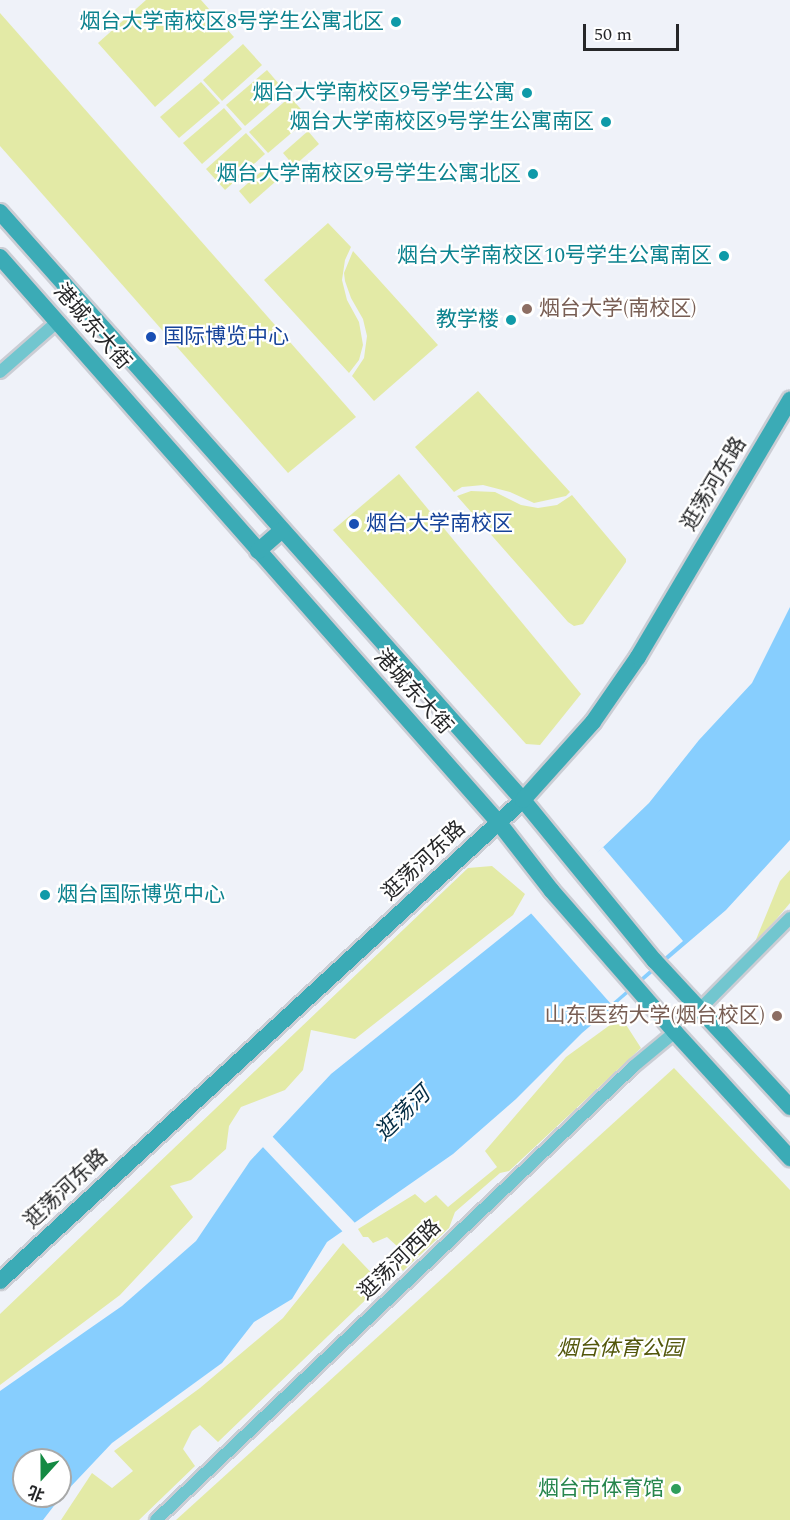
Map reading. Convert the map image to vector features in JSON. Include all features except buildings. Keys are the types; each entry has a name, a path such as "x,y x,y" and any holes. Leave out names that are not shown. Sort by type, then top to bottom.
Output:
{"main road":[{"name":"港城东大街","path":"0,212 523,800 655,961 790,1107"},
{"name":"港城东大街","path":"0,257 499,823 552,891 675,1032 790,1158"},
{"name":"逛荡河东路","path":"0,1281 499,823 523,800 593,722 638,657 790,400"},
{"path":"258,551 282,530"}],"street":[{"path":"0,372 58,321"},
{"path":"700,1009 790,918"},
{"name":"逛荡河西路","path":"156,1520 626,1072 675,1032"}],"green space":[{"path":"146,0 201,0 234,37 155,107 98,43"},
{"path":"0,13 356,417 288,473 0,146"},
{"path":"243,44 262,65 222,101 203,80"},
{"path":"267,70 285,91 245,126 226,105"},
{"path":"201,82 220,103 179,138 160,117"},
{"path":"290,97 309,118 268,153 249,132"},
{"path":"224,108 242,129 202,164 183,143"},
{"path":"308,131 319,144 294,166 283,153"},
{"path":"246,133 265,154 225,190 206,169"},
{"path":"264,169 275,182 250,204 239,191"},
{"path":"328,223 351,247 345,260 342,280 347,300 359,322 363,345 359,360 349,373 264,280"},
{"path":"353,251 438,345 374,401 352,376 364,358 367,336 363,319 351,298 345,281 344,273"},
{"path":"478,391 570,492 566,496 534,503 510,492 483,485 462,487 454,492 415,447"},
{"path":"399,474 581,694 540,745 526,744 333,530"},
{"path":"471,491 495,492 521,505 538,508 557,505 572,495 626,559 583,624 574,626 568,622 457,496"},
{"path":"492,866 525,894 513,915 355,1039 311,1030 303,1070 285,1090 241,1107 229,1126 226,1149 191,1180 170,1186 193,1217 120,1295 0,1385 0,1314 468,868"},
{"path":"790,870 790,903 753,947 780,881"},
{"path":"621,1017 641,1048 509,1171 500,1173 455,1212 449,1228 403,1271 390,1256 398,1247 387,1237 373,1243 368,1237 363,1237 358,1229 415,1194 425,1203 436,1195 448,1207 497,1167 485,1151 566,1057"},
{"name":"烟台体育公园","path":"674,1068 790,1190 790,1520 176,1520"},
{"path":"343,1243 382,1284 218,1442 200,1425 192,1431 183,1449 195,1466 139,1520 61,1520 69,1508 72,1508 72,1503 92,1473 112,1488 133,1471 114,1451 200,1388 283,1318"}],"water":[{"name":"逛荡河","path":"790,607 790,840 726,910 582,1033 516,1099 453,1154 327,1242 292,1299 254,1322 222,1363 112,1443 72,1485 72,1448 12,1448 12,1508 52,1508 43,1520 0,1520 0,1391 122,1306 196,1241 250,1161 331,1074 548,900 649,803 699,740 752,683"}],"pier":[{"path":"603,847 683,941 611,1004 529,911"},
{"path":"271,1135 356,1224 344,1233 261,1145"}],"place":[{"name":"烟台大学南校区8号学生公寓北区","path":"396,22"},
{"name":"烟台大学南校区9号学生公寓","path":"527,93"},
{"name":"烟台大学南校区9号学生公寓南区","path":"606,122"},
{"name":"烟台大学南校区9号学生公寓北区","path":"533,174"},
{"name":"烟台大学南校区10号学生公寓南区","path":"724,256"},
{"name":"烟台大学(南校区)","path":"527,309"},
{"name":"教学楼","path":"511,320"},
{"name":"国际博览中心","path":"151,337"},
{"name":"烟台大学南校区","path":"354,524"},
{"name":"烟台国际博览中心","path":"45,895"},
{"name":"山东医药大学(烟台校区)","path":"777,1016"},
{"name":"烟台市体育馆","path":"676,1489"}]}
